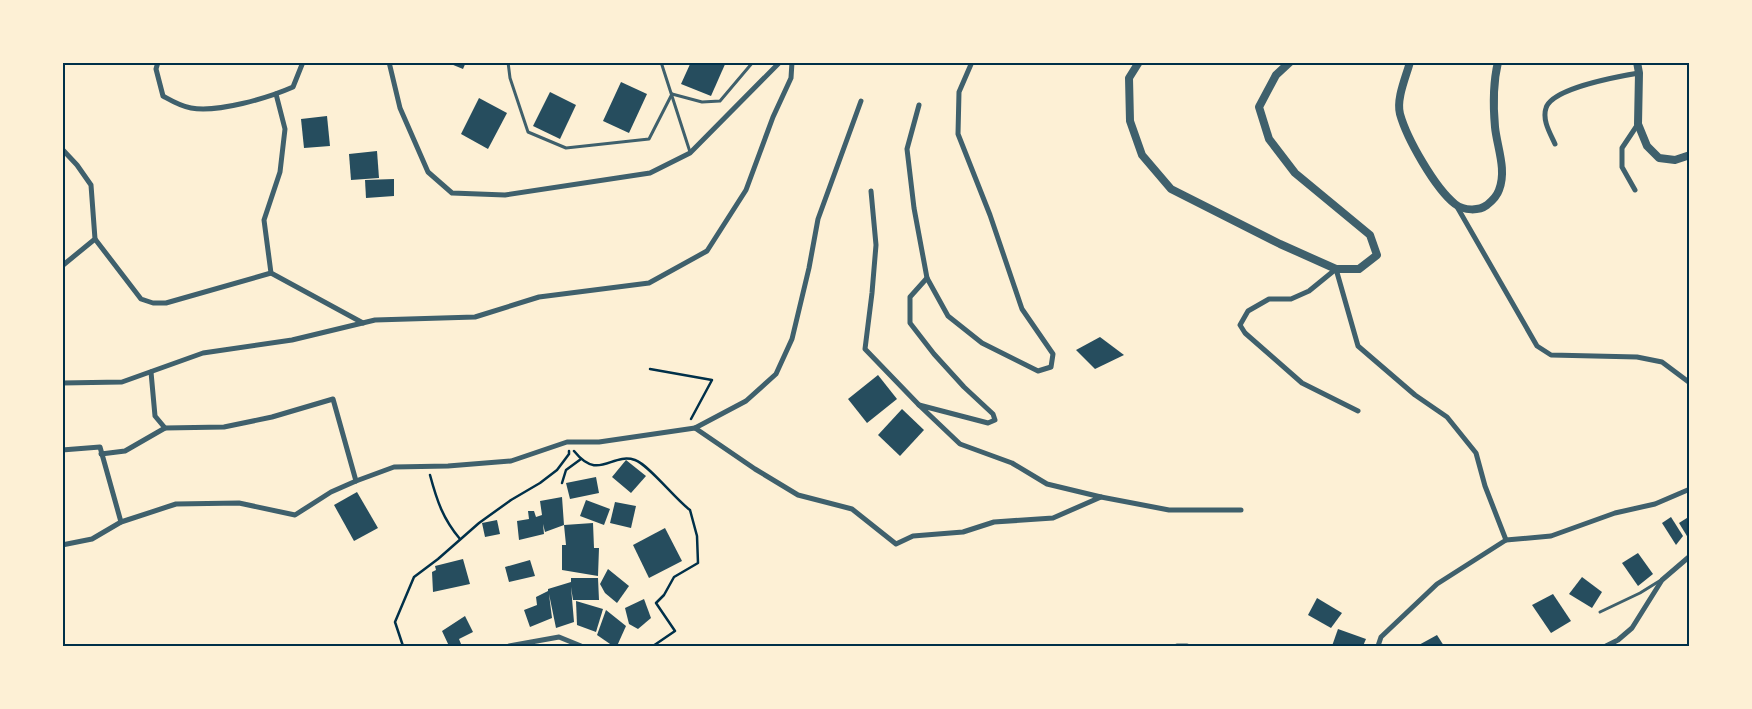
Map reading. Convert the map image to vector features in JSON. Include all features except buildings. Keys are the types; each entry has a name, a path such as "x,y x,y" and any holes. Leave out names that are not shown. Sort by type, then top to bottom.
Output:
{"street":[{"path":"158,62 156,69 163,96 176,104 192,108 227,107 276,94 293,87 303,62"},
{"path":"389,62 400,108 428,172 452,194 505,195 650,173 690,153 780,62"},
{"path":"62,383 122,382 203,353 292,340 375,320 475,317 539,297 649,283 707,251 746,190 774,117 792,78 792,62"},
{"path":"919,105 907,149 914,208 927,278 948,316 982,344 1038,371 1051,367 1053,354 1022,309 990,215 958,134 959,92 972,62"},
{"path":"1139,62 1129,78 1130,121 1142,156 1171,189 1280,244 1336,269 1359,269 1376,255 1370,235 1295,173 1269,139 1259,107 1276,75 1290,62"},
{"path":"1410,62 1401,90 1399,113 1413,144 1432,178 1456,205 1537,346 1551,355 1637,357 1662,362 1690,383"},
{"path":"1456,205 1470,209 1481,209 1493,200 1499,190 1502,177 1495,126 1494,81 1498,62"},
{"path":"1637,62 1639,73 1638,124 1647,146 1659,158 1675,160 1688,158"},
{"path":"1556,144 1545,122 1545,109 1548,103 1560,95 1600,80 1639,73"},
{"path":"272,273 264,220 280,172 285,130 276,94"},
{"path":"62,545 92,539 121,522 176,504 239,503 295,515 332,492 394,467 511,461 567,442 599,442 695,428 746,401 776,374 792,338 809,268 818,219 861,101"},
{"path":"1635,190 1622,167 1622,148 1638,124"},
{"path":"62,149 77,165 91,185 95,239 141,299 153,303 166,302 272,273 363,323"},
{"path":"871,191 876,245 865,349 960,444 1012,463 1047,484 1102,497 1169,510 1241,510"},
{"path":"62,266 95,239"},
{"path":"1336,269 1309,291 1291,299 1269,299 1248,311 1240,325 1244,333 1302,383 1358,411"},
{"path":"1336,269 1358,346 1415,396 1448,417 1476,453 1485,486 1506,540"},
{"path":"919,405 988,423 995,420 993,414 964,387 934,354 910,323 910,297 927,278"},
{"path":"151,372 155,416 165,428"},
{"path":"102,454 125,451 165,428 224,427 272,417 333,399 356,481"},
{"path":"695,428 755,469 798,494 852,509 896,544 913,536 963,532 994,522 1053,518 1102,497"},
{"path":"62,450 100,448 121,522"},
{"path":"1378,646 1381,637 1437,584 1506,540 1551,536 1615,513 1655,504 1690,489"},
{"path":"1606,646 1618,640 1632,628 1662,580 1690,556"},
{"path":"509,646 559,637 581,646"},
{"path":"1177,646 1187,646"}],"lane":[{"path":"508,62 510,78 528,132 566,148 650,139 672,94"},
{"path":"661,62 690,153"},
{"path":"672,94 702,102 720,101 753,62"},
{"path":"1600,612 1662,580"}],"path":[{"path":"650,369 712,380 686,429"},
{"path":"567,442 581,459 593,466 626,459 636,460 666,487 679,503 690,510 697,536 698,563 674,577 656,603 675,631 668,638 653,646"},
{"path":"403,646 395,622 414,577 479,523 511,500 540,483 556,470 569,454 567,442"},
{"path":"562,483 566,470 581,459"},
{"path":"428,466 437,503 460,539"}]}
